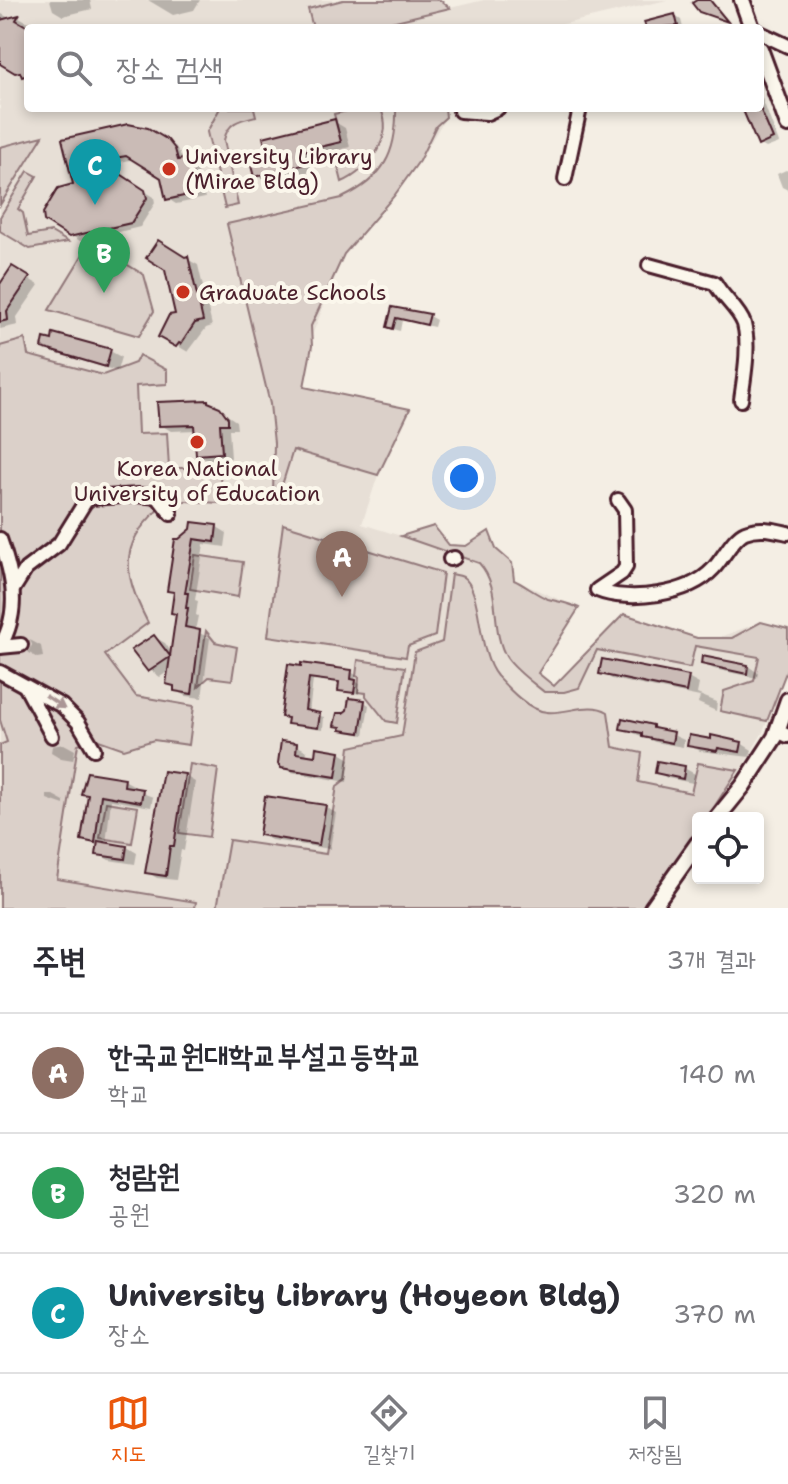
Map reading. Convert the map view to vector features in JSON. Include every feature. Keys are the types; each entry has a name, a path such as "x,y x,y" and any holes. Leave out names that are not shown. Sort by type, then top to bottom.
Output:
{"main road":[{"path":"742,0 751,24"},
{"path":"764,60 788,125"},
{"path":"722,812 782,734 788,700"},
{"path":"652,908 692,851"}],"street":[{"path":"764,35 788,46"},
{"path":"565,179 579,112"},
{"path":"649,265 715,283 722,297 744,323 745,360 741,400"},
{"path":"14,588 26,569 59,544 90,498 158,497 171,514"},
{"path":"618,500 625,510 626,567 597,590 607,594 632,598 679,588 711,572 743,533 763,528 788,533"},
{"path":"0,539 14,588 10,625 0,647 21,645"},
{"path":"0,672 45,694 71,713 94,749"},
{"path":"25,686 52,736"}],"shaded area":[{"name":"Korea National University of Education","path":"0,0 440,0 450,8 484,0 667,0 564,24 24,24 24,112 445,112 446,117 394,196 344,254 311,338 304,387 410,409 378,475 362,524 401,536 434,526 449,545 466,546 489,531 499,552 512,563 514,580 579,608 538,673 555,685 624,614 697,638 717,638 761,622 788,629 788,667 763,732 716,812 692,812 692,851 647,908 0,908"},
{"path":"343,0 440,0 450,8 383,24 312,24 308,9"},
{"path":"218,112 255,112 256,116 235,123 228,129 224,140 238,205 225,208 207,132"},
{"path":"381,112 384,119 382,141 377,151 361,170 342,182 336,158 302,165 299,152 341,142 334,114"},
{"path":"396,112 445,112 446,117 436,126 419,161 394,196 344,254 311,326 312,346 304,387 410,409 378,475 293,450 278,498 273,497 274,443 270,404 227,224 342,198 356,190 378,173 385,162 396,124"},
{"path":"43,136 0,205 0,147"},
{"path":"28,171 37,176 18,209 23,213 28,236 51,232 68,242 30,249 0,231 0,217"},
{"path":"100,248 144,275 154,311 139,336 49,310 85,251"},
{"path":"25,339 28,355 103,375 135,363 139,355 167,370 167,384 136,386 138,434 167,433 169,468 221,468 219,503 169,500 141,529 129,556 129,571 148,623 105,655 136,696 194,706 189,745 154,740 124,749 96,739 78,744 57,879 196,902 195,908 0,908 0,745 7,742 0,720 0,346"},
{"path":"283,524 443,573 435,636 408,646 406,657 268,636"},
{"path":"434,526 449,545 466,546 489,531 496,549 512,563 514,580 544,597 579,608 538,673 554,686 624,614 697,638 732,638 761,622 788,629 788,667 767,721 720,711 724,691 754,681 759,657 695,646 690,668 597,650 579,688 544,692 507,658 498,635 491,585 479,563 401,536"},
{"path":"195,555 243,562 238,597 190,589"},
{"path":"451,574 463,577 474,594 486,652 497,676 520,698 540,711 594,708 608,712 613,747 642,753 638,782 691,793 698,763 738,770 711,812 692,812 692,841 642,908 217,908 229,840 326,854 337,786 346,779 350,747 402,736 415,652 442,642"},
{"path":"206,631 215,642 237,647 232,680 209,677 198,687"},
{"path":"358,660 405,667 397,723 386,721 366,693 358,692"},
{"path":"190,764 218,769 209,837 179,833"},
{"path":"106,802 138,807 132,843 100,838"}],"building":[{"path":"710,0 728,22 699,12 692,3"},
{"path":"675,14 678,24 645,24"},
{"path":"19,15 16,20 24,25 24,76 0,64 0,20"},
{"path":"744,112 762,112 773,139 758,146"},
{"path":"335,119 341,142 299,152 302,165 254,177 248,154 266,150 263,137"},
{"path":"128,124 148,128 168,140 178,160 188,158 197,193 166,200 161,178 126,156 98,161 101,177 119,173 145,190 147,198 131,223 69,237 44,221 43,213 58,188 73,184 62,139"},
{"name":"Graduate Schools","path":"158,240 188,256 203,321 195,323 176,347 158,337 169,315 175,314 165,270 146,258"},
{"path":"12,266 30,277 7,311 8,320 0,322 0,284"},
{"path":"392,307 430,314 427,325 396,318 393,329 387,327"},
{"path":"53,333 111,349 106,367 42,348 44,338 52,340"},
{"path":"208,400 220,407 228,418 228,424 220,424 222,453 196,455 194,425 159,426 157,402"},
{"path":"192,522 217,525 215,542 194,539 185,593 188,593 188,608 185,627 200,630 192,694 174,691 174,686 166,684 170,657 148,672 131,650 154,635 170,656 176,614 171,613 174,592 167,591 175,539 191,529"},
{"path":"702,656 748,665 747,674 701,664"},
{"path":"602,659 689,676 686,692 599,674"},
{"path":"301,663 352,670 351,679 356,680 354,693 338,691 339,682 309,678 305,710 320,713 318,728 287,724 288,718 281,717 288,664 301,666"},
{"path":"349,698 365,700 360,733 334,726 337,713 347,710"},
{"path":"622,718 674,732 672,743 620,729"},
{"path":"689,735 711,739 711,735 742,742 740,752 687,746"},
{"path":"281,741 297,743 296,753 315,756 316,747 340,751 336,777 281,768 278,763"},
{"path":"657,761 685,766 683,779 655,773"},
{"path":"163,771 185,774 166,876 145,873"},
{"path":"87,772 125,778 124,786 143,789 141,802 101,795 95,843 81,840 88,795 81,794"},
{"path":"265,796 326,805 319,845 259,835"},
{"path":"98,841 127,846 125,859 96,855"}],"place":[{"name":"University Library (Mirae Bldg)","path":"169,169"},
{"name":"University Library (Hoyeon Bldg)","path":"95,205"},
{"name":"Graduate Schools","path":"183,292"},
{"name":"청람원","path":"104,293"},
{"name":"Korea National University of Education","path":"197,442"},
{"name":"한국교원대학교부설고등학교","path":"342,597"}]}
